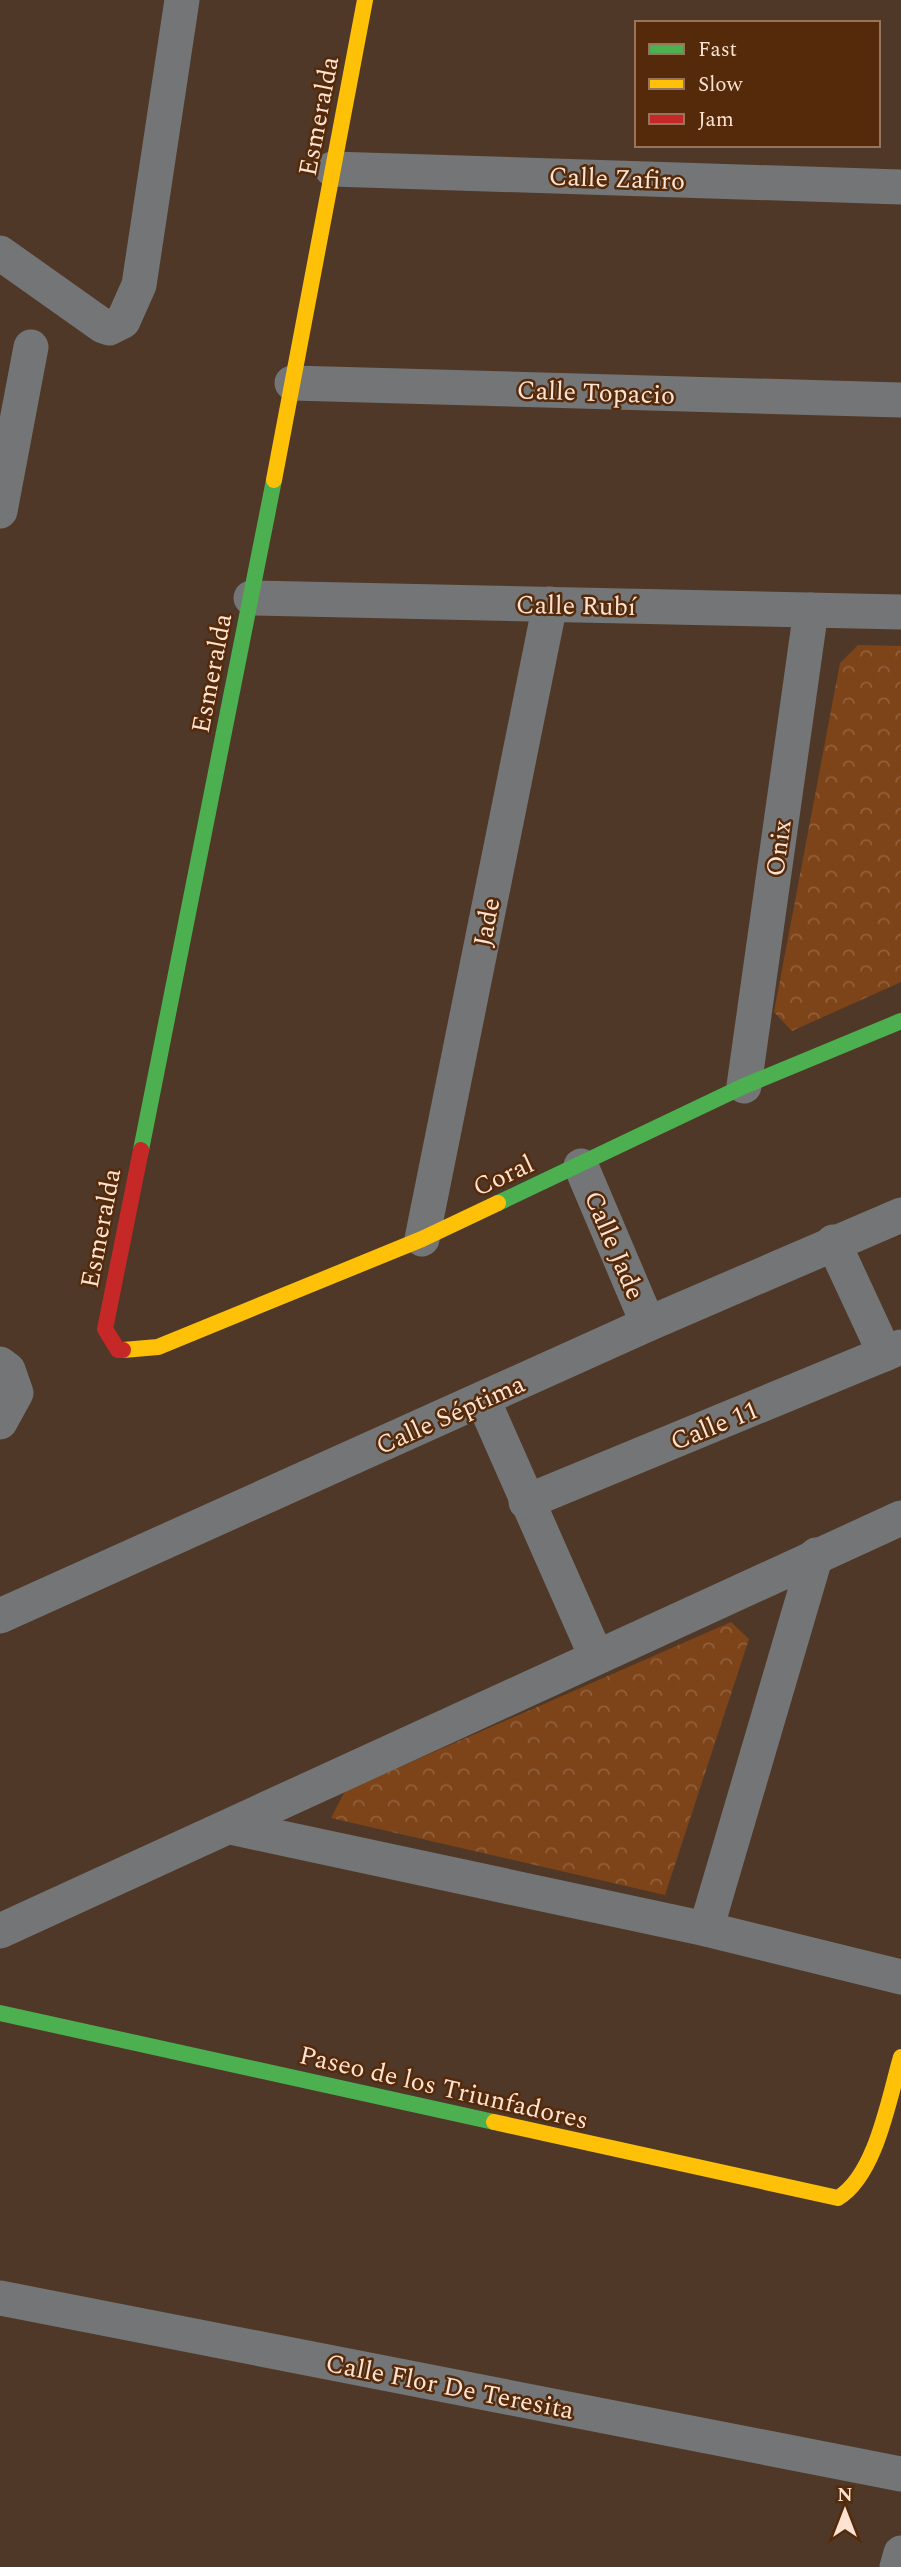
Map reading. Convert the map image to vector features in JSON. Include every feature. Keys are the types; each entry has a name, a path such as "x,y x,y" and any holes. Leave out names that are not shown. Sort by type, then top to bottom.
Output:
{"street":[{"path":"0,253 103,326 109,328 123,321 139,285 182,0"},
{"name":"Esmeralda","path":"118,1350 105,1329 251,598 365,0"},
{"name":"Calle Zafiro","path":"332,169 901,187"},
{"path":"0,511 8,422 31,346"},
{"name":"Calle Topacio","path":"292,383 901,400"},
{"name":"Calle Rubí","path":"251,598 901,612"},
{"name":"Jade","path":"422,1239 550,604"},
{"name":"Onix","path":"744,1087 811,610"},
{"name":"Coral","path":"118,1350 158,1347 422,1239 744,1087 901,1021"},
{"name":"Calle Jade","path":"581,1166 648,1324"},
{"name":"Calle Séptima","path":"0,1616 648,1324 833,1242 901,1215"},
{"path":"833,1242 893,1351"},
{"name":"Calle 11","path":"526,1502 893,1351"},
{"path":"483,1400 596,1656"},
{"path":"0,1931 901,1518"},
{"path":"706,1928 816,1555"},
{"path":"230,1827 706,1928 901,1977"},
{"name":"Paseo de los Triunfadores","path":"0,2013 828,2197 845,2197 865,2171 901,2057"},
{"name":"Calle Flor De Teresita","path":"0,2298 901,2474"},
{"path":"897,2567 901,2553"}],"green space":[{"path":"858,645 901,646 901,982 792,1031 774,1012 840,663"},
{"path":"731,1622 749,1639 665,1895 331,1818 345,1791"}],"traffic: fast":[{"path":"141,1150 274,480"},
{"path":"498,1203 744,1086 901,1021"},
{"path":"0,2013 494,2122"}],"traffic: slow":[{"path":"274,480 365,0"},
{"path":"123,1350 158,1347 422,1239 498,1203"},
{"path":"494,2122 838,2198 851,2187 871,2154 886,2114 901,2057"}],"traffic: jam":[{"path":"123,1350 118,1350 105,1329 141,1150"}]}
